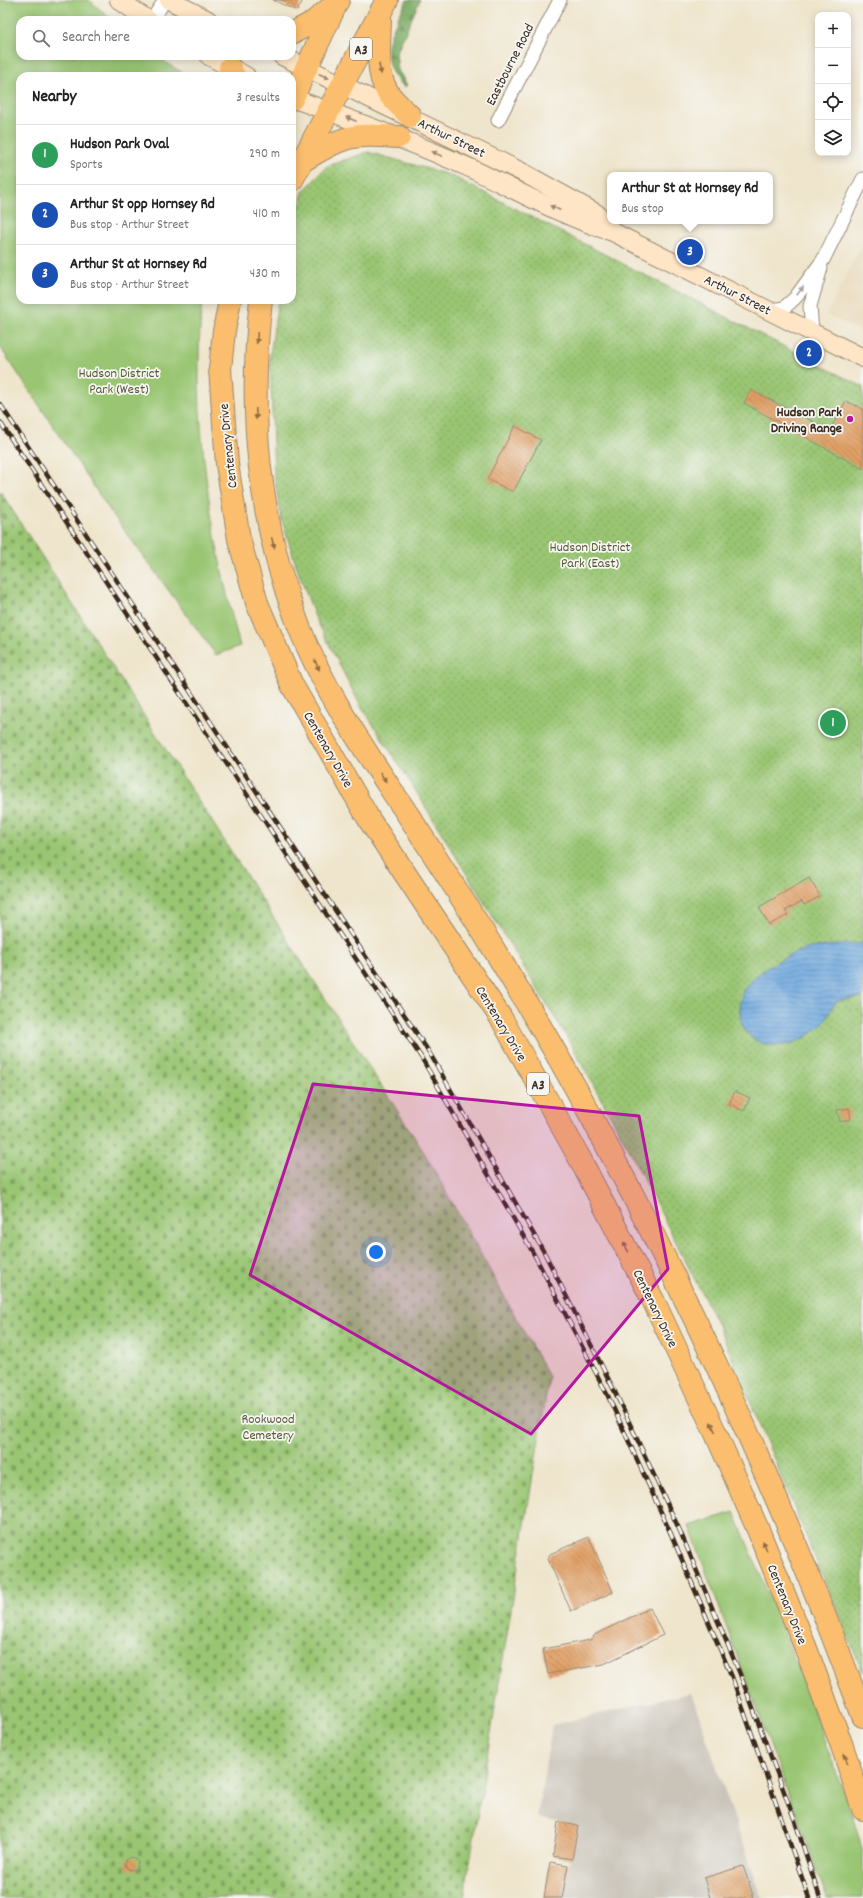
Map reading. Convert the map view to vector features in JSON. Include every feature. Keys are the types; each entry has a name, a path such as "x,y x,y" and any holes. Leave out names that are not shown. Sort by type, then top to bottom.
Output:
{"highway":[{"path":"296,31 312,23 337,2"},
{"path":"296,89 337,2"},
{"path":"383,7 378,60 381,74 386,90 410,116"},
{"name":"A3","path":"296,171 383,7"},
{"path":"296,171 328,147 346,139 377,136 399,137"},
{"name":"Centenary Drive","path":"229,304 224,330 220,369 227,464 239,539 257,603 292,685 370,821 501,1018 579,1157 654,1302 717,1436 759,1532 808,1653 863,1809"},
{"name":"Centenary Drive","path":"261,304 255,375 258,460 267,518 282,579 299,627 322,676 353,730 439,863 552,1047 589,1112 656,1238 718,1367 768,1479 827,1619 863,1716"}],"main road":[{"path":"119,0 142,16"},
{"path":"169,0 200,16"},
{"path":"216,60 235,72"},
{"name":"Arthur Street","path":"291,60 410,116 522,172 596,213 613,232"},
{"name":"Arthur Street","path":"296,99 399,137 471,168 590,225 613,232 863,358"}],"street":[{"path":"155,16 165,0"},
{"name":"Eastbourne Road","path":"498,120 560,0"},
{"path":"770,310 784,308 795,298 823,260 863,179"},
{"path":"812,332 810,306 823,260"}],"highlighted area":[{"path":"313,1084 639,1116 668,1269 531,1434 250,1275"}],"shaded area":[{"path":"863,243 863,332 826,315"},
{"path":"691,1693 762,1898 562,1898 569,1859 572,1859 578,1826 537,1818 552,1725"}],"green space":[{"name":"Hudson District Park (West)","path":"0,0 89,0 107,16 16,16 16,60 163,60 182,72 16,72 16,304 202,304 199,343 201,431 212,518 229,604 240,646 216,655 111,512 0,347"},
{"path":"407,0 420,0 396,54 398,70 407,85 404,87 392,72 387,53 388,44 394,26"},
{"name":"Hudson District Park (East)","path":"368,152 450,175 863,387 863,1673 719,1327 627,1146 568,1039 412,785 358,701 315,617 299,574 281,518 274,474 270,355 277,304 296,304 296,219 303,192 327,166"},
{"name":"Rookwood Cemetery","path":"0,491 425,1154 549,1377 464,1898 0,1898"},
{"path":"734,1512 781,1624 851,1812 863,1852 863,1898 827,1898 689,1526"}],"water":[{"path":"863,943 863,997 837,1001 826,1019 815,1031 795,1042 784,1045 762,1043 753,1038 746,1031 741,1021 740,1008 742,995 749,983 762,971 796,952 810,948"}],"building":[{"path":"273,0 303,0 297,11"},
{"path":"751,390 830,430 846,401 863,409 863,469 744,403"},
{"path":"515,426 541,440 513,492 487,479"},
{"path":"809,878 820,896 804,905 802,901 785,911 788,915 769,925 759,907"},
{"path":"735,1091 750,1098 744,1111 729,1104"},
{"path":"849,1108 851,1119 840,1122 837,1110"},
{"path":"589,1537 613,1592 571,1611 548,1559 550,1554"},
{"path":"650,1608 663,1635 604,1664 548,1674 543,1649 590,1640 596,1634"},
{"path":"558,1822 578,1826 572,1859 553,1856"},
{"path":"130,1857 134,1858 138,1862 136,1870 128,1869 125,1865 126,1860"},
{"path":"550,1862 568,1865 562,1898 544,1898"},
{"path":"743,1866 754,1898 710,1898 704,1878"}],"railway":[{"path":"0,404 429,1052 545,1254 615,1392 680,1531 740,1674 795,1821 820,1898"},
{"path":"0,422 421,1057 536,1258 608,1396 671,1534 732,1677 809,1898"}],"place":[{"name":"Arthur St at Hornsey Rd","path":"690,252"},
{"name":"Arthur St opp Hornsey Rd","path":"809,353"},
{"name":"Hudson Park Driving Range","path":"850,419"},
{"name":"Hudson Park Oval","path":"833,723"}]}
